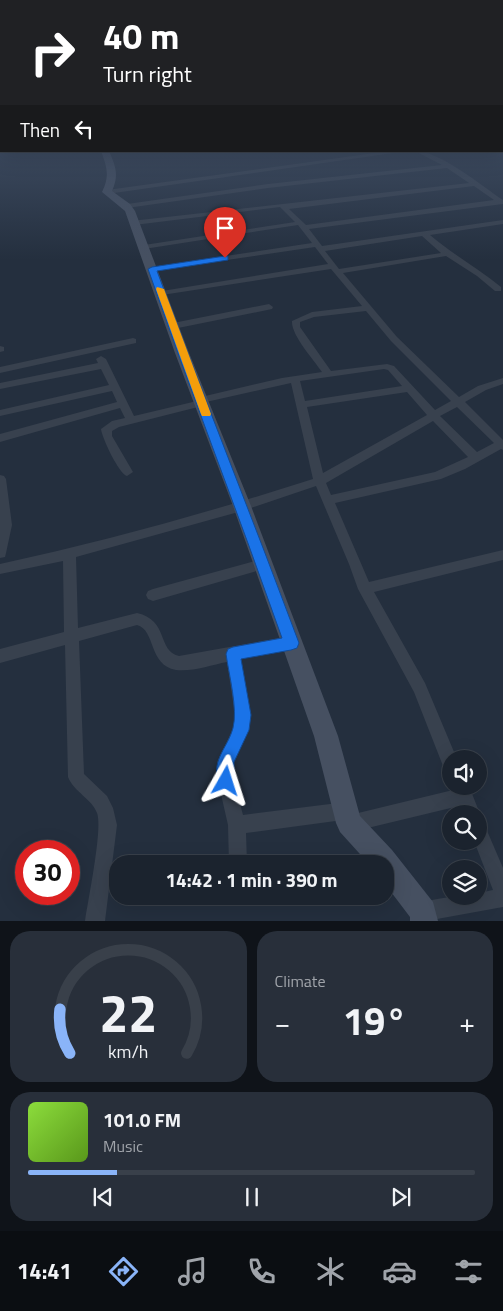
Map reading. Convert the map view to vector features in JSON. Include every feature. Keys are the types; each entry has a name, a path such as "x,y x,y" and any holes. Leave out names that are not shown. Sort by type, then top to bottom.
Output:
{"street":[{"path":"107,192 113,182 114,174"},
{"path":"107,192 232,174"},
{"path":"127,206 376,174"},
{"path":"461,174 501,202"},
{"path":"306,176 312,181"},
{"path":"285,207 477,184"},
{"path":"107,192 127,206 162,293 326,736 347,817 383,859 423,916 503,898"},
{"path":"144,247 302,225 501,202"},
{"path":"134,223 269,205 282,205 302,225 367,308 394,339 502,445 437,476 328,500"},
{"path":"152,269 503,222"},
{"path":"424,234 447,254 480,274 498,289"},
{"path":"162,293 447,254"},
{"path":"173,326 269,307"},
{"path":"328,373 300,334 296,327 296,321 312,315 367,308"},
{"path":"0,370 133,341"},
{"path":"96,349 131,420"},
{"path":"0,386 104,365"},
{"path":"127,472 106,432 110,426 295,379 384,366 391,368 434,416 476,458"},
{"path":"295,379 319,481 356,564 365,589 420,688 445,750"},
{"path":"0,569 70,554 242,506 319,481 482,388 503,381"},
{"path":"0,413 115,387"},
{"path":"301,405 410,388"},
{"path":"0,438 124,404"},
{"path":"0,479 6,524 0,553"},
{"path":"70,554 76,777 84,790 102,800 108,811 108,825 95,921"},
{"path":"365,589 503,555"},
{"path":"153,595 262,564"},
{"path":"0,656 137,619 144,619 149,622 163,654 171,661 185,663 291,643"},
{"path":"233,654 243,715 241,730 225,762 226,781 237,825 238,855"},
{"path":"237,825 347,817 444,795"},
{"path":"486,850 503,891"}],"slow traffic":[{"path":"160,289 206,414"}],"route":[{"path":"225,258 152,269 182,353 242,506 291,643 233,654 243,715 241,730 225,762 226,781"}]}
